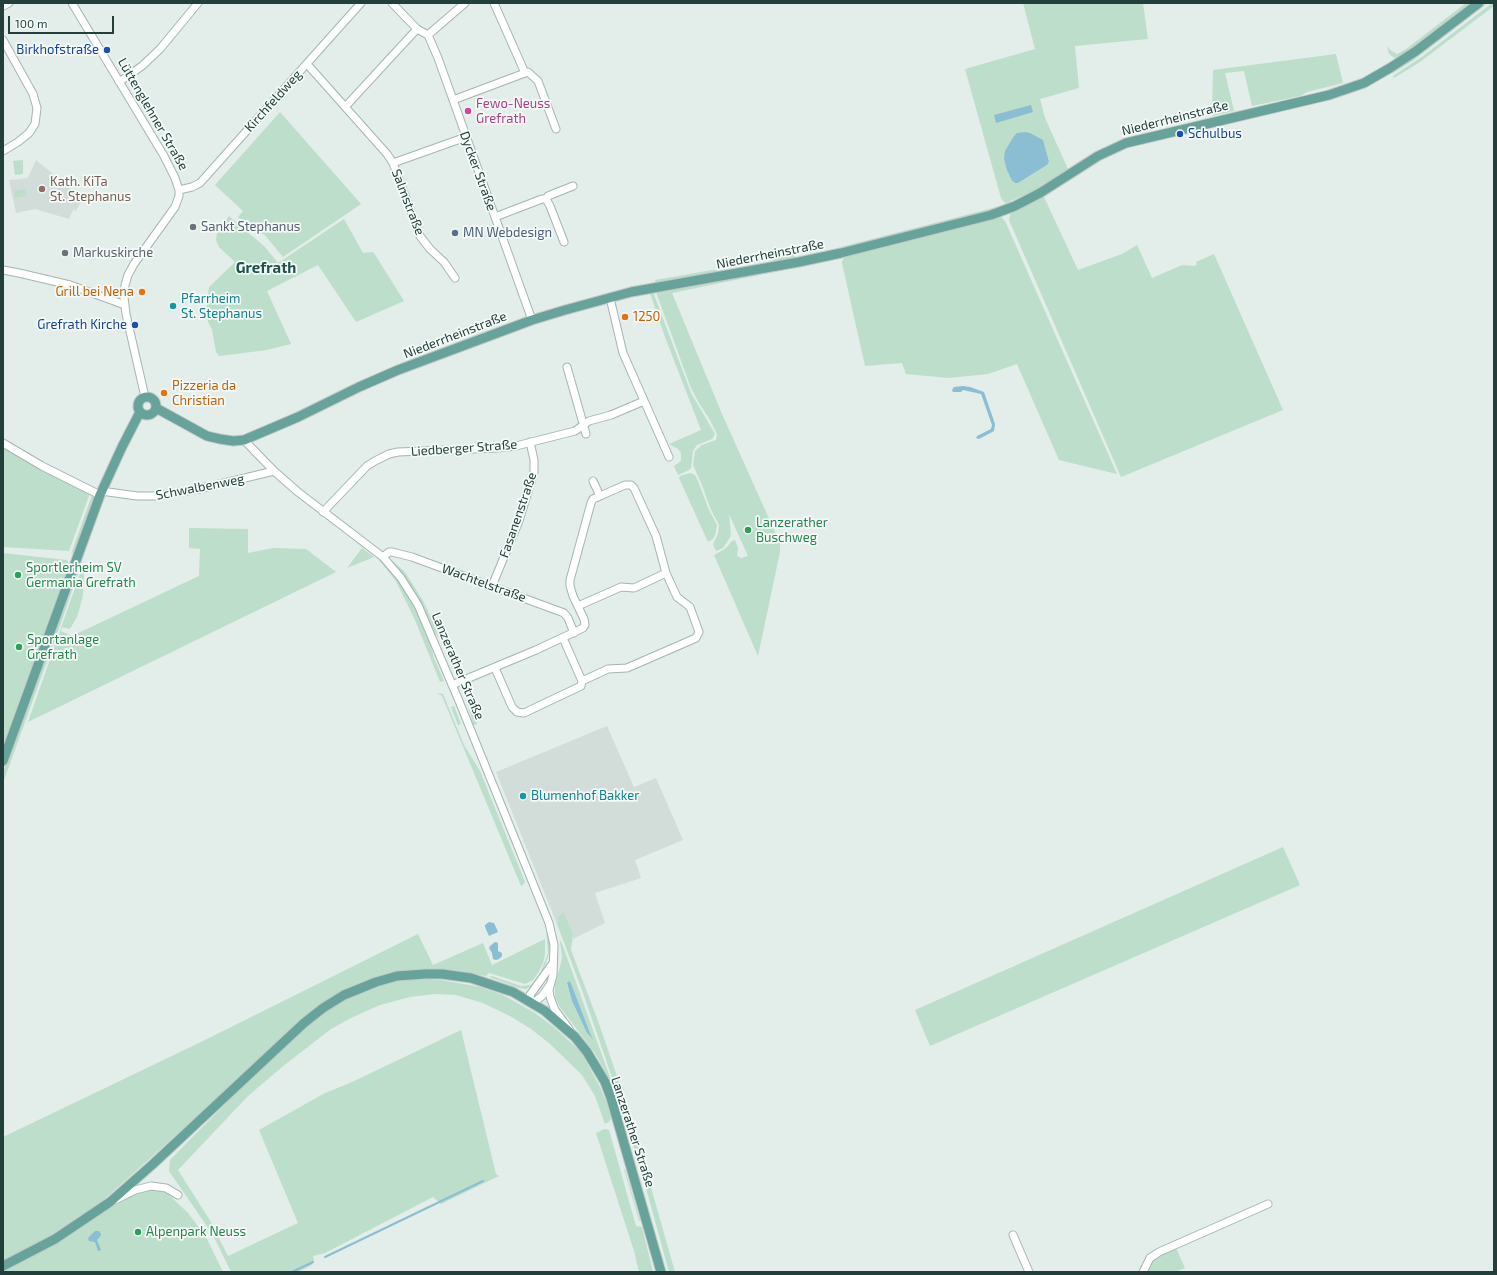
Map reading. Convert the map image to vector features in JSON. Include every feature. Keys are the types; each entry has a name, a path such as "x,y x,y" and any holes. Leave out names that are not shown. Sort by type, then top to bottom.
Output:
{"main road":[{"name":"Niederrheinstraße","path":"156,408 207,436 226,440 244,440 298,417 359,387 398,370 532,320 631,292 800,262 991,215 1015,206 1040,193 1098,156 1126,143 1328,95 1364,83 1390,68 1421,47 1478,3"},
{"path":"145,397 154,400 156,408 150,415 146,415 140,412 138,406 140,400 145,397"},
{"path":"3,761 101,493 140,412"},
{"name":"Lanzerather Straße","path":"3,1266 55,1239 110,1202 153,1164 304,1023 323,1008 356,989 397,976 442,974 471,978 513,992 531,1002 560,1023 588,1052 612,1098 661,1272"}],"street":[{"path":"3,6 8,3"},
{"name":"Lüttenglehner Straße","path":"72,3 164,156 179,190 178,202 134,264 128,275 124,290 125,305 133,350 145,397"},
{"path":"119,82 142,66 160,49 198,3"},
{"name":"Kirchfeldweg","path":"179,190 192,187 200,183 360,3"},
{"path":"392,3 417,29 428,35 465,3"},
{"path":"494,3 525,73"},
{"path":"346,106 417,29"},
{"name":"Dycker Straße","path":"428,35 438,58 532,320"},
{"path":"3,40 33,94 37,108 35,124 29,132 18,142 3,151"},
{"name":"Salmstraße","path":"307,64 382,147 393,163 420,236 430,249 444,262 455,278"},
{"path":"453,100 528,72 538,81 556,129"},
{"name":"Salmstraße","path":"393,163 466,137"},
{"name":"Dycker Straße","path":"495,217 542,199 546,199 548,196 573,186"},
{"path":"546,199 564,242"},
{"path":"3,270 70,285 125,305"},
{"path":"610,298 623,353 669,457"},
{"path":"567,367 586,434"},
{"name":"Liedberger Straße","path":"323,512 367,466 389,454 398,452 501,448 530,442 575,432 589,421 611,415 644,401"},
{"name":"Lanzerather Straße","path":"244,440 274,471 323,512 383,557 401,578 418,605 548,923 554,945 549,990 552,1003 575,1037"},
{"name":"Fasanenstraße","path":"492,586 518,522 534,472 534,460 530,442"},
{"path":"3,443 48,469 101,493"},
{"name":"Schwalbenweg","path":"101,493 156,496 274,471"},
{"path":"593,481 600,496"},
{"path":"452,685 495,668 583,628 585,623 570,586 571,572 591,503 600,496 625,485 631,485 634,488 656,536 666,573 677,597 690,608 699,628 698,635 696,638 627,668 608,669 582,680"},
{"name":"Wachtelstraße","path":"383,557 389,552 394,552 564,613 568,618 574,633"},
{"path":"578,606 621,587 634,588 666,573"},
{"path":"495,668 512,707 519,712 524,713 579,688 582,685 582,680 563,638"},
{"path":"551,982 542,996 531,1002 530,995 553,962"},
{"path":"110,1202 135,1190 151,1186 166,1188 178,1195"},
{"path":"1143,1272 1150,1258 1159,1252 1268,1204"},
{"path":"1013,1235 1029,1272"}],"shaded area":[{"name":"Kath. KiTa St. Stephanus","path":"36,160 83,198 76,211 73,210 69,219 35,209 16,213 9,180 28,178"},
{"path":"607,726 634,787 656,778 683,840 635,860 641,878 595,893 605,923 573,939 573,934 566,918 558,917 557,924 496,772"}],"green space":[{"path":"1023,3 1143,3 1148,39 1075,46 1079,88 1040,99 1045,118 1068,169 1036,190 1006,203 1001,198 965,69 1035,49","holes":["1004,159 1049,162 1047,165 1018,183 1015,183 1012,181"]},
{"path":"1466,3 1471,3 1406,53 1396,59 1389,54 1387,46 1390,50 1397,54 1406,49"},
{"path":"1484,3 1488,3 1414,60 1393,73 1392,72 1411,60"},
{"path":"1494,3 1494,6 1420,62 1394,78 1393,76 1423,56"},
{"path":"1336,54 1343,83 1307,92 1300,96 1252,106 1244,71 1225,73 1234,111 1212,116 1213,70"},
{"path":"280,112 361,204 283,257 264,234 256,233 238,217 243,211 215,185"},
{"path":"23,160 23,174 15,175 13,161"},
{"path":"25,189 26,196 15,198 14,191"},
{"path":"1043,195 1078,270 1122,254 1137,245 1152,278 1182,265 1197,265 1196,262 1214,254 1283,410 1121,477 1009,220 1011,212"},
{"path":"997,207 996,209 841,249 841,247"},
{"path":"229,216 265,247 278,263 344,219 363,253 374,253 404,301 356,322 318,265 267,291 291,344 267,350 219,356 216,352 212,330 208,322 206,310 209,287 235,262 219,247 216,240 217,233"},
{"path":"997,216 1001,217 1005,221 1117,474 1059,460 1017,364 988,374 949,378 906,374 902,363 865,366 842,263 843,259 846,256"},
{"path":"786,252 793,254 796,259 656,285 655,280 712,270 723,271 770,262"},
{"path":"830,259 837,259 672,293 722,414 780,543 780,552 758,656 714,555 725,549 732,541 735,540 738,548 737,556 741,558 748,556 729,514 731,535 723,548 716,551 713,544 718,534 719,525 711,510 693,465 695,451 702,445 716,440 717,434 691,388 656,292"},
{"path":"653,292 691,393 715,434 712,439 697,445 693,451 691,468 678,475 674,466 681,461 681,453 678,449 669,444 701,430 665,337 650,293"},
{"path":"5,447 90,493 69,551 3,547 3,449"},
{"path":"690,473 695,475 709,510 717,525 713,539 708,542 679,478 680,476"},
{"path":"92,495 95,497 75,551 71,554"},
{"path":"189,528 248,529 248,553 273,548 306,549 336,572 28,722 82,568 84,569 83,596 77,617 69,629 62,627 61,631 72,636 199,576 200,549 189,548"},
{"path":"362,548 374,557 347,568"},
{"name":"Sportanlage Grefrath","path":"3,553 67,560 70,566 3,750"},
{"path":"380,559 399,579 415,605 428,635 434,658 444,681 440,682 415,620 396,581 379,560"},
{"path":"391,560 404,571 410,580 423,601 437,630 445,641 443,643 433,630 413,589"},
{"path":"81,565 52,649 50,644 78,566"},
{"path":"50,653 3,783 3,772 46,654"},
{"path":"437,693 443,694 464,745 480,771 525,882 521,886 442,696"},
{"path":"469,699 477,724 473,725 467,701"},
{"path":"454,706 461,724 458,725 451,707"},
{"path":"1283,847 1300,885 930,1046 915,1010"},
{"path":"564,913 573,934 571,950 598,1021 631,1117 675,1272 669,1272 641,1170 617,1092 582,990 557,924 558,917"},
{"path":"546,928 550,946 548,957 542,974 536,984 526,989 519,988 489,977 492,976 521,986 531,985 540,974 548,953"},
{"path":"418,934 433,965 483,943 492,965 545,939 545,953 543,963 538,973 533,980 525,984 489,973 486,976 453,970 415,970 383,975 351,987 333,997 317,1007 295,1026 233,1084 99,1204 31,1247 3,1260 3,1137 199,1043"},
{"path":"561,941 613,1086 595,1053 559,1006 555,997 555,985 562,956","holes":["570,982 592,1038 587,1033 572,1001 567,984"]},
{"path":"401,980 441,980 480,987 503,995 535,1013 555,1028 581,1052 607,1103 611,1117 610,1121 605,1124 595,1096 582,1075 549,1043 531,1029 510,1016 483,1003 456,995 435,994 410,997 380,1005 331,1029 282,1067 248,1096 178,1170 209,1219 228,1256 298,1223 259,1130 325,1093 350,1083 461,1030 496,1174 499,1176 441,1204 433,1197 325,1253 313,1256 314,1261 312,1265 298,1272 231,1272 213,1235 169,1171 170,1160 237,1092 321,1014 353,995 370,988"},
{"path":"605,1129 609,1130 636,1226 642,1227 653,1272 639,1272 634,1251 596,1133"},
{"path":"625,1169 640,1221 639,1221"},
{"name":"Alpenpark Neuss","path":"150,1189 162,1191 168,1194 188,1213 206,1237 223,1272 3,1272 57,1242 112,1206 141,1191"},
{"path":"1176,1248 1185,1268 1175,1272 1147,1272 1151,1261"}],"water":[{"path":"1031,105 1033,112 996,123 994,115"},
{"path":"1025,132 1043,140 1049,162 1047,165 1018,183 1015,183 1012,181 1007,170 1004,159 1005,151 1017,133"},
{"path":"963,386 984,392 995,424 994,431 979,439 976,438 977,436 991,429 992,425 981,394 963,390 961,392 953,392 952,390 954,387"},
{"path":"489,922 494,923 498,932 489,936 485,925"},
{"path":"495,942 498,943 498,951 502,953 502,956 496,960 493,959 489,948"},
{"path":"570,981 593,1039 587,1033 572,1001 567,983"},
{"path":"95,1231 99,1231 101,1234 97,1240 101,1250 98,1251 95,1242 89,1241 88,1238"}],"waterway":[{"path":"325,1257 483,1181"},
{"path":"292,1272 313,1262"}],"place":[{"name":"Birkhofstraße","path":"107,50"},
{"name":"Fewo-Neuss Grefrath","path":"468,111"},
{"name":"Schulbus","path":"1180,134"},
{"name":"Kath. KiTa St. Stephanus","path":"42,189"},
{"name":"Sankt Stephanus","path":"193,227"},
{"name":"MN Webdesign","path":"455,233"},
{"name":"Markuskirche","path":"65,253"},
{"name":"Grill bei Nena","path":"142,292"},
{"name":"Pfarrheim St. Stephanus","path":"173,306"},
{"name":"1250","path":"625,317"},
{"name":"Grefrath Kirche","path":"135,325"},
{"name":"Pizzeria da Christian","path":"164,393"},
{"name":"Lanzerather Buschweg","path":"748,530"},
{"name":"Sportlerheim SV Germania Grefrath","path":"18,575"},
{"name":"Sportanlage Grefrath","path":"19,647"},
{"name":"Blumenhof Bakker","path":"523,796"},
{"name":"Alpenpark Neuss","path":"138,1232"}],"district":[{"name":"Grefrath","path":"266,268"}]}
